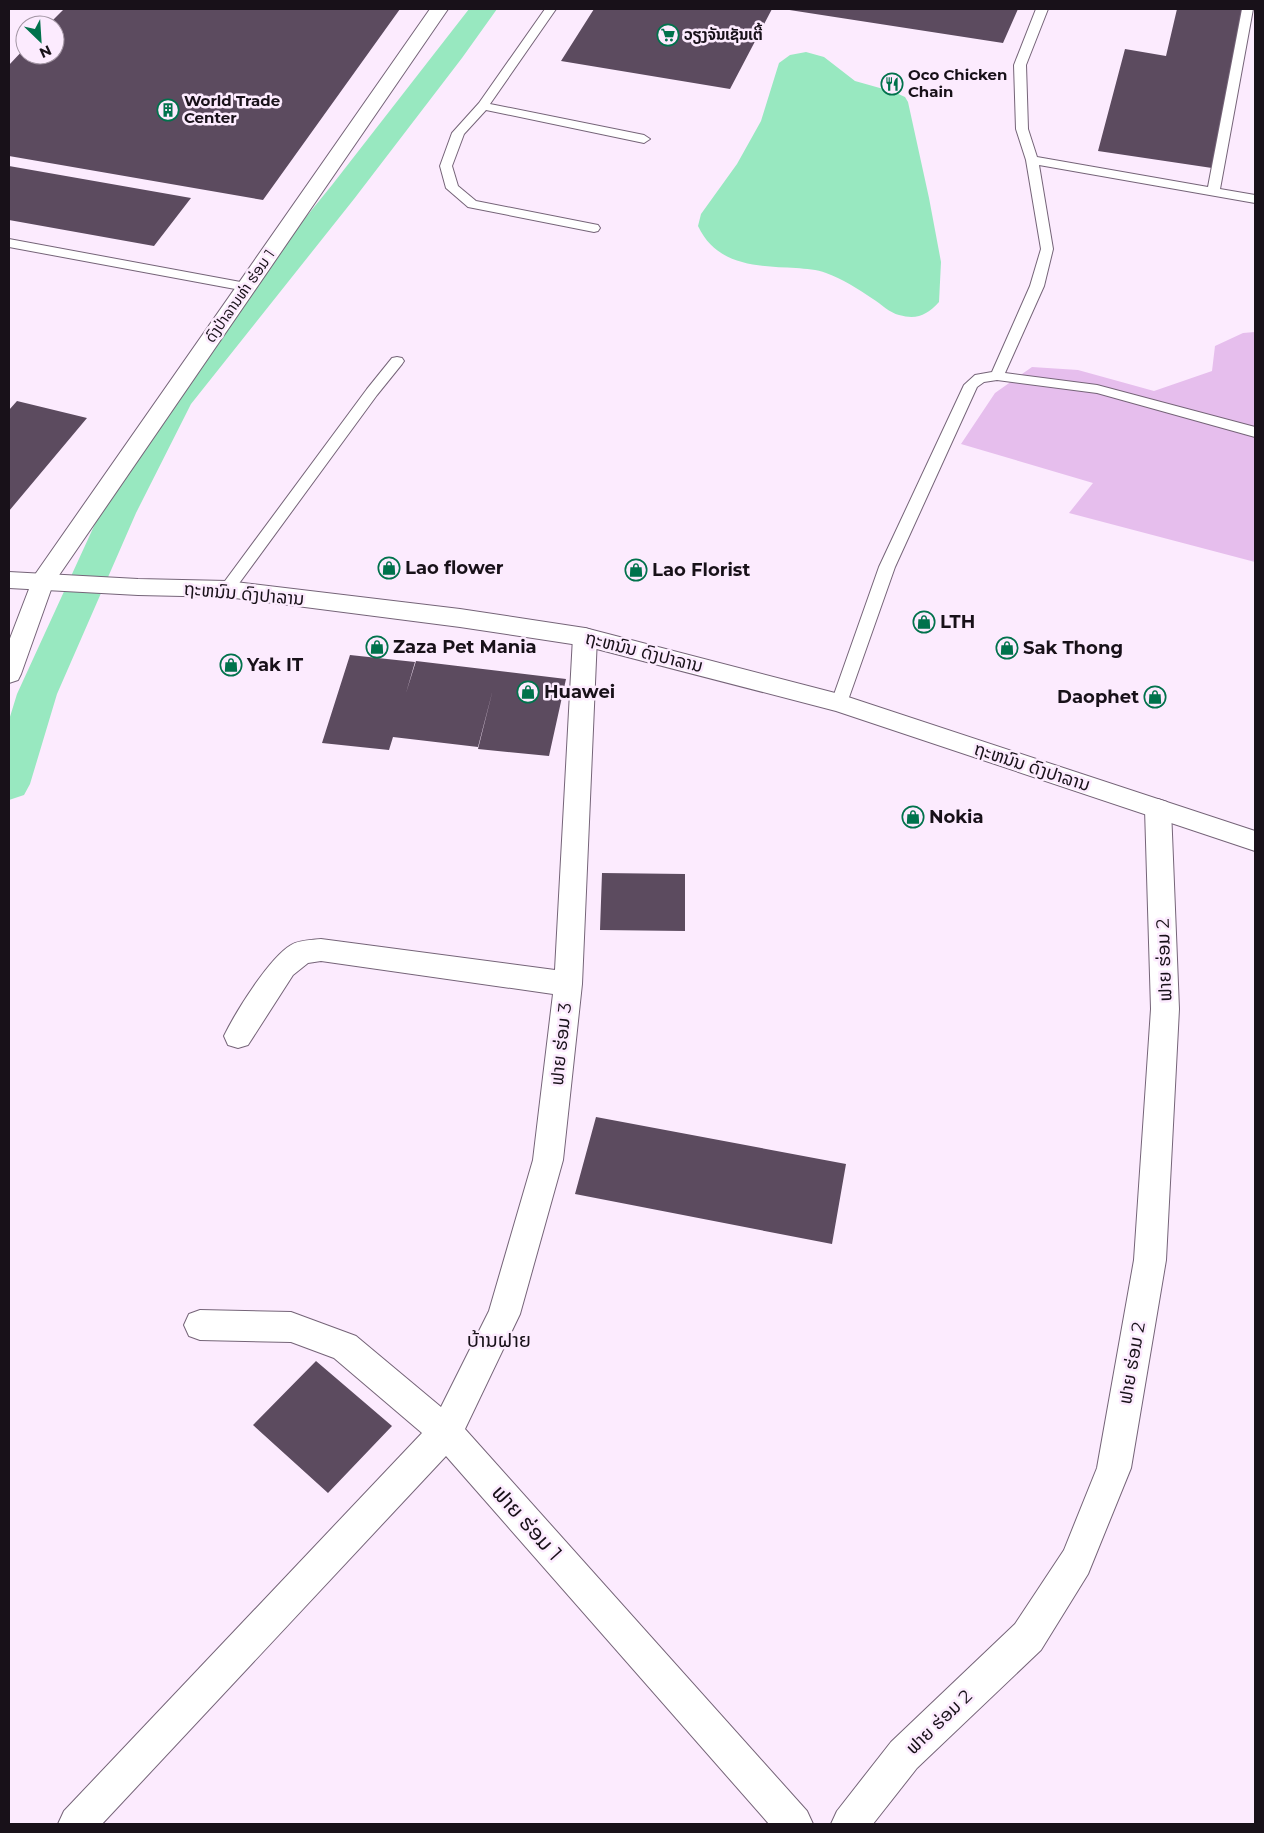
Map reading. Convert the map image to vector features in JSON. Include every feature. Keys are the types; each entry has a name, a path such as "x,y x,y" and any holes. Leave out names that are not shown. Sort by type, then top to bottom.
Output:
{"street":[{"name":"ດົງປ່າລານທ່າ ຮ່ອມ 1","path":"9,674 42,582 439,9"},
{"name":"ຖະຫນົນ ດົງປາລານ","path":"9,580 138,588 227,589 460,618 585,637 839,703 1255,841"},
{"name":"ຟາຍ ຮ່ອມ 3","path":"77,1824 446,1432 504,1314 548,1160 568,984 585,637"},
{"name":"ຟາຍ ຮ່ອມ 2","path":"850,1824 904,1755 1028,1637 1076,1562 1114,1468 1150,1260 1165,1009 1158,809"},
{"path":"238,1036 283,967 301,953 321,950 568,984"},
{"name":"ຟາຍ ຮ່ອມ 1","path":"200,1325 291,1327 345,1347 446,1432 794,1824"}],"lane":[{"path":"550,9 483,106 458,133 446,166 452,188 472,204 594,228"},
{"path":"997,376 1037,286 1046,249 1032,160 1022,129 1020,65 1042,9"},
{"path":"1213,193 1248,9"},
{"path":"483,106 644,139"},
{"path":"1032,160 1255,200"},
{"path":"9,243 246,287"},
{"path":"227,589 372,392 397,361"},
{"path":"839,703 887,567 971,385 980,378 997,376 1097,389 1255,432"}],"shaded area":[{"path":"806,52 824,57 855,81 894,92 905,97 908,102 941,262 939,302 926,313 916,317 896,314 850,284 823,272 739,261 716,249 706,239 698,226 701,214 737,164 761,121 779,63 790,55"},
{"path":"1255,332 1255,562 1069,513 1093,483 961,444 995,393 1032,367 1078,370 1154,391 1212,371 1215,346 1243,333"}],"building":[{"name":"World Trade Center","path":"64,9 400,9 263,200 9,156 9,65 15,59 15,65 65,65 65,15 58,15"},
{"name":"ວຽງຈັນເຊັນເຕີ້","path":"594,9 772,9 730,89 561,61"},
{"name":"ວຽງຈັນເຊັນເຕີ້","path":"783,9 1018,9 1003,43"},
{"path":"1177,9 1242,9 1212,168 1098,151 1125,49 1166,56"},
{"path":"9,166 191,198 154,246 9,220"},
{"path":"17,401 87,418 9,511 9,410"},
{"path":"350,655 415,662 406,693 416,661 566,679 549,756 478,749 493,689 478,747 393,737 389,750 322,743"},
{"path":"602,873 685,874 685,931 600,930"},
{"path":"596,1117 846,1164 832,1244 575,1194"},
{"path":"316,1361 392,1426 328,1493 253,1425"}],"waterway":[{"path":"9,784 37,694 118,513 176,400 343,192 452,52 483,9"}],"place":[{"name":"ວຽງຈັນເຊັນເຕີ້","path":"668,35"},
{"name":"Oco Chicken Chain","path":"892,84"},
{"name":"World Trade Center","path":"168,110"},
{"name":"Lao flower","path":"389,568"},
{"name":"Lao Florist","path":"636,570"},
{"name":"LTH","path":"924,622"},
{"name":"Zaza Pet Mania","path":"377,647"},
{"name":"Sak Thong","path":"1007,648"},
{"name":"Yak IT","path":"231,665"},
{"name":"Huawei","path":"528,692"},
{"name":"Daophet","path":"1155,697"},
{"name":"Nokia","path":"913,817"}],"district":[{"name":"ບ້ານຝາຍ","path":"499,1340"}]}
